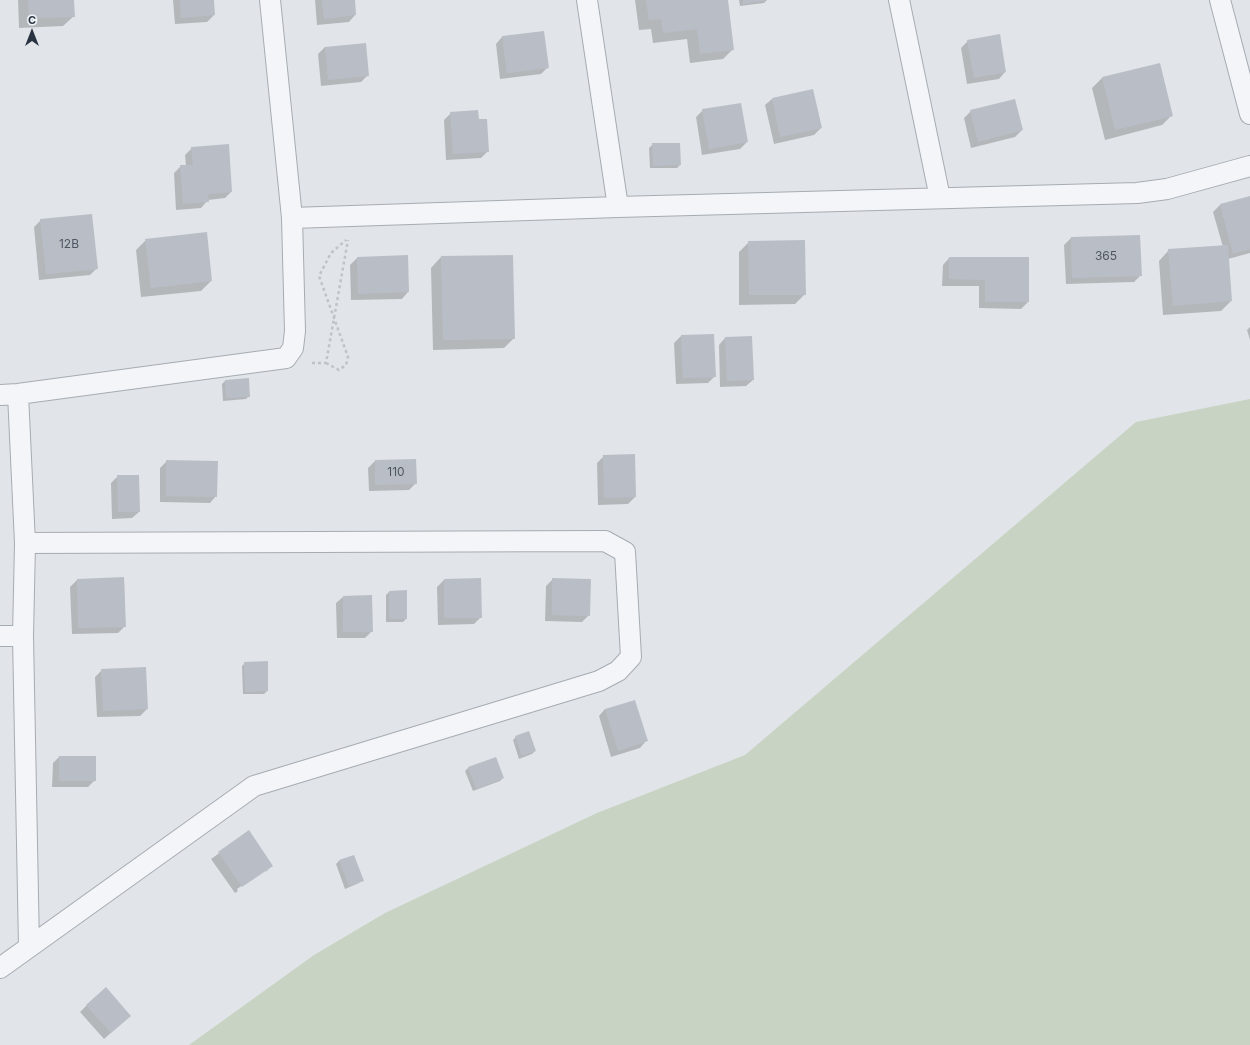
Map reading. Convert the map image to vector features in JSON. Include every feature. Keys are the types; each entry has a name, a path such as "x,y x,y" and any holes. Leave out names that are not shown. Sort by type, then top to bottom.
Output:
{"street":[{"path":"29,947 23,636 25,543 9,395 286,358 293,348 295,331 292,218 270,0"},
{"path":"586,0 618,207"},
{"path":"899,0 940,198"},
{"path":"1220,0 1250,114"},
{"path":"292,218 618,207 1137,193 1166,188 1250,166"},
{"path":"0,968 254,786 599,681 618,671 631,657 625,552 605,541 25,543"},
{"path":"0,636 23,636"}],"path":[{"path":"286,358 311,363 326,363 339,370 346,365 348,357 333,316 319,276 331,253 348,238 333,316 326,363"}],"green space":[{"path":"1250,399 1250,1045 189,1045 314,955 385,913 597,813 745,755 1136,422"}],"building":[{"path":"28,0 74,0 75,17 29,18"},
{"path":"180,0 214,0 215,15 181,18"},
{"path":"322,0 355,0 356,15 324,19"},
{"path":"646,0 728,0 734,50 700,54 697,29 663,33 661,19 649,20"},
{"path":"743,0 765,0 765,1 743,4"},
{"path":"544,31 549,68 507,73 502,36"},
{"path":"1000,34 1006,72 974,78 967,40"},
{"path":"366,43 369,76 328,80 325,47"},
{"path":"1160,63 1173,116 1115,130 1102,77"},
{"path":"813,89 822,128 780,137 772,98"},
{"path":"1015,99 1023,130 978,142 970,110"},
{"path":"741,103 748,142 709,149 702,109"},
{"path":"478,110 479,119 487,119 489,152 453,154 450,112"},
{"path":"652,143 680,143 681,165 653,166"},
{"path":"229,144 232,192 208,194 209,202 183,204 180,165 193,165 191,147"},
{"path":"1250,196 1250,249 1233,254 1220,204"},
{"path":"92,214 98,269 46,274 40,219"},
{"path":"207,232 212,281 151,288 145,239"},
{"path":"1140,235 1142,276 1072,278 1071,237"},
{"path":"805,240 806,295 749,295 748,241"},
{"path":"1228,245 1232,301 1173,306 1168,249"},
{"path":"408,255 409,292 358,294 357,257"},
{"path":"513,255 515,339 443,340 441,256"},
{"path":"949,257 1029,257 1029,302 985,302 985,280 949,279"},
{"path":"714,334 716,377 683,378 681,335"},
{"path":"752,336 754,380 727,381 725,337"},
{"path":"249,378 250,397 226,398 225,380"},
{"path":"635,454 636,497 604,498 603,455"},
{"path":"416,459 417,484 375,485 375,460"},
{"path":"166,460 218,461 217,497 166,496"},
{"path":"117,475 139,475 140,512 118,512"},
{"path":"124,577 126,627 78,628 77,579"},
{"path":"481,578 482,618 444,618 444,579"},
{"path":"552,578 591,579 590,616 552,615"},
{"path":"407,590 407,619 389,619 389,591"},
{"path":"372,595 373,632 343,632 343,596"},
{"path":"268,661 268,691 245,692 244,662"},
{"path":"146,667 148,709 103,711 101,669"},
{"path":"635,700 648,741 618,751 605,709"},
{"path":"529,731 536,751 522,756 515,736"},
{"path":"59,756 96,756 96,781 59,781"},
{"path":"496,757 504,778 476,789 468,767"},
{"path":"249,830 273,866 242,887 218,852"},
{"path":"354,855 364,881 349,886 339,860"},
{"path":"106,987 131,1016 111,1033 86,1005"}]}
